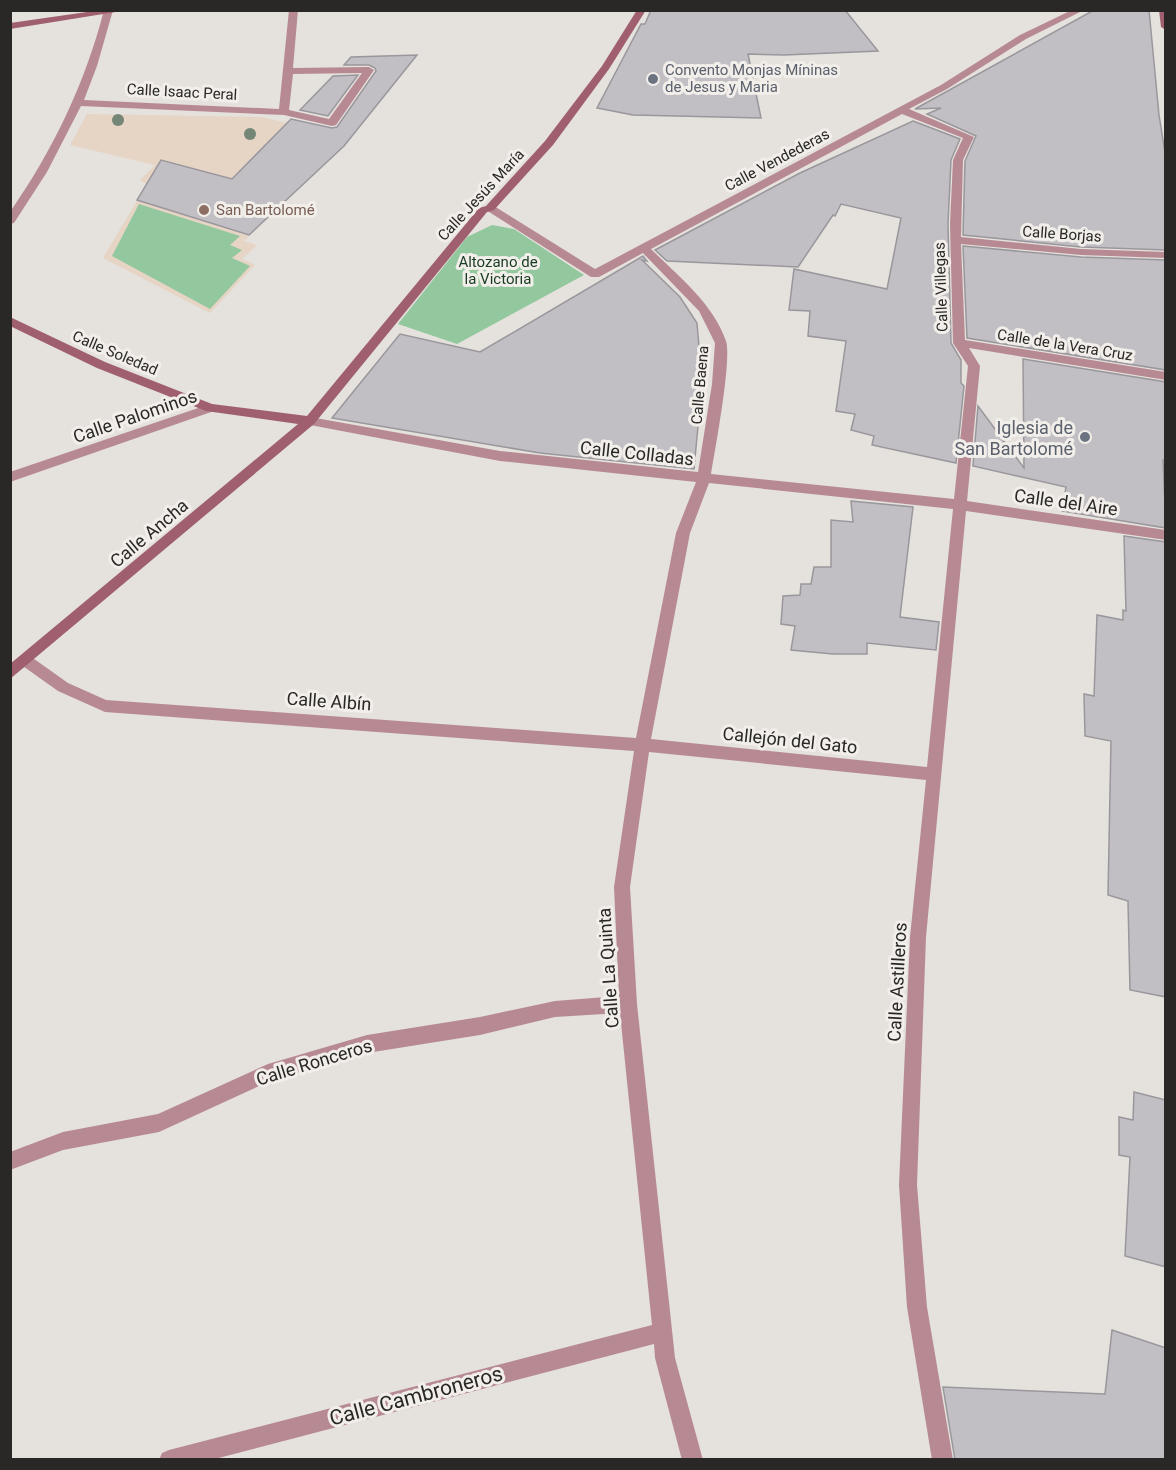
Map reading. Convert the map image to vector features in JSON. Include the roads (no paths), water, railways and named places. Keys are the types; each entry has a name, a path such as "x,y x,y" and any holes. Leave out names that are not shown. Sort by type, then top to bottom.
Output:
{"street":[{"path":"10,26 124,10"},
{"path":"284,112 294,10"},
{"name":"Calle Jesús María","path":"310,421 483,210 490,208 549,143 606,67 642,10"},
{"name":"Calle Vendederas","path":"490,208 595,274 944,87 1023,37 1080,10"},
{"path":"1163,10 1166,27"},
{"path":"10,222 29,195 80,103 109,12"},
{"name":"Calle Isaac Peral","path":"80,103 284,112 332,123 369,70 287,71"},
{"name":"Calle Villegas","path":"902,110 969,137 958,160 956,240 959,343 974,366 962,505"},
{"name":"Calle Borjas","path":"956,240 1081,252 1166,255"},
{"name":"Calle Baena","path":"645,249 704,309 721,344 704,478"},
{"name":"Calle Soledad","path":"10,321 101,365 210,408"},
{"name":"Calle de la Vera Cruz","path":"959,343 1166,376"},
{"name":"Calle Palominos","path":"10,477 210,408 310,421"},
{"name":"Calle Colladas","path":"310,421 500,456 962,505"},
{"name":"Calle Ancha","path":"10,673 310,421"},
{"name":"Calle La Quinta","path":"693,1460 665,1358 628,1004 622,887 642,745 683,533 704,478"},
{"name":"Calle del Aire","path":"962,505 1166,535"},
{"name":"Calle Astilleros","path":"943,1460 917,1307 908,1185 918,937 962,505"},
{"name":"Calle Albín","path":"25,660 63,687 105,706 642,745"},
{"name":"Callejón del Gato","path":"642,745 934,774"},
{"name":"Calle Ronceros","path":"10,1161 63,1141 159,1123 268,1073 367,1044 480,1026 555,1009 628,1004"},
{"name":"Calle Cambroneros","path":"169,1460 662,1332"}],"place":[{"name":"Convento Monjas Míninas de Jesus y Maria","path":"653,79"},
{"name":"San Bartolomé","path":"204,210"},
{"name":"Iglesia de San Bartolomé","path":"1085,437"}],"park label":[{"name":"Altozano de la Victoria","path":"498,270"}]}
